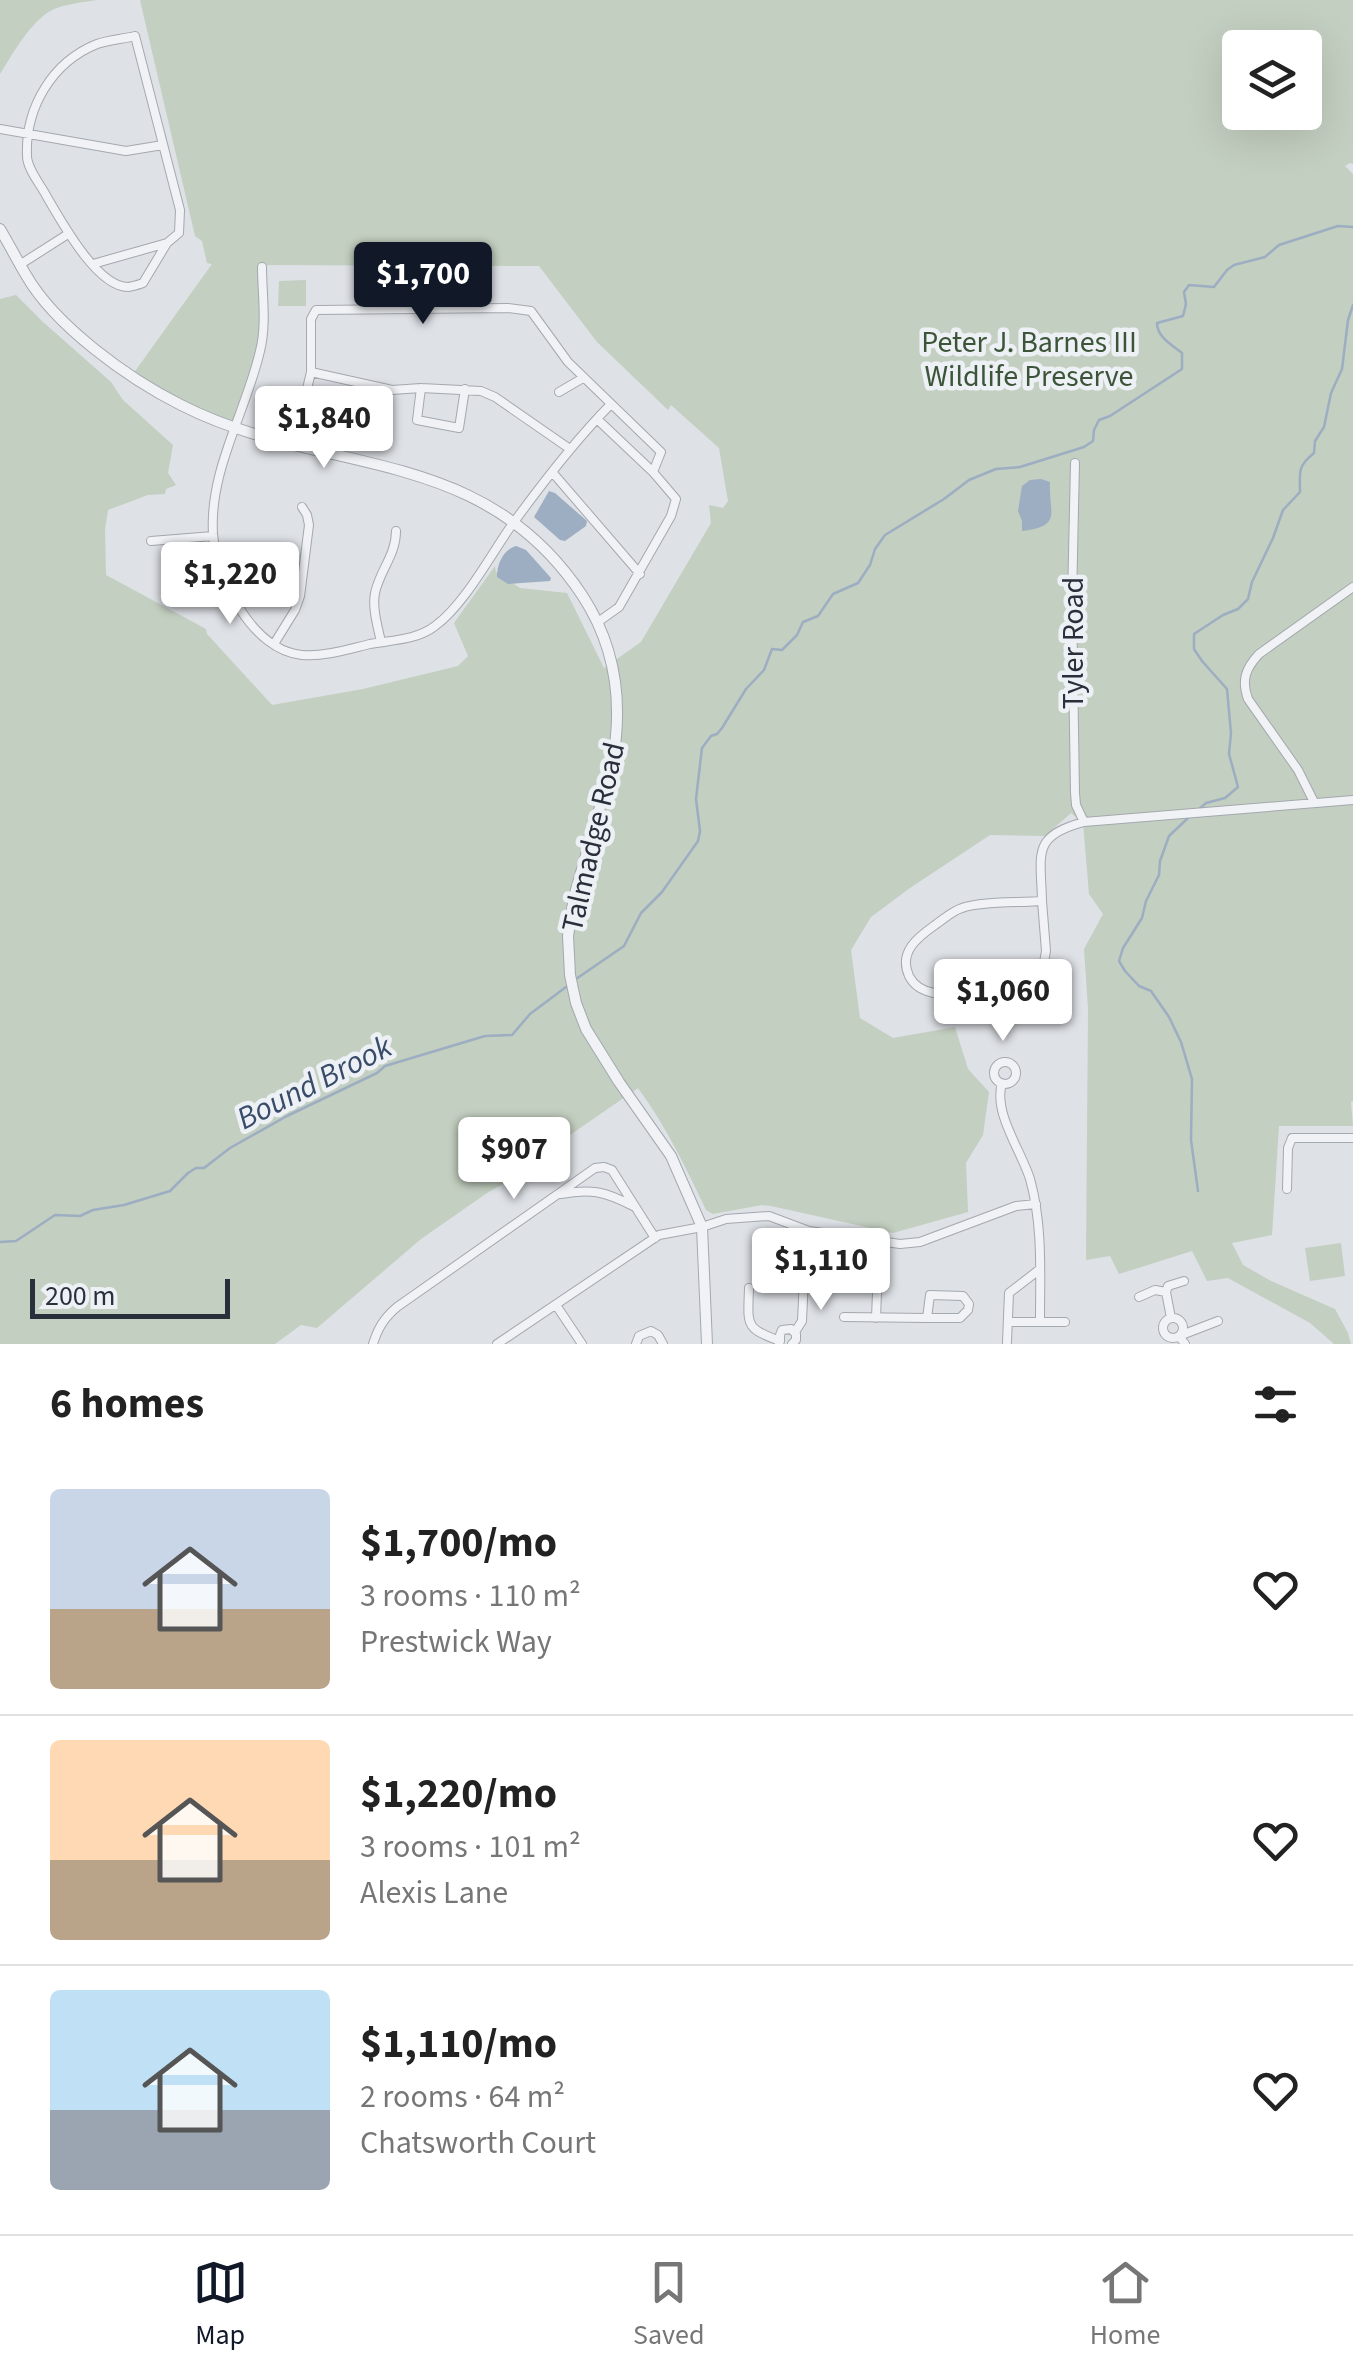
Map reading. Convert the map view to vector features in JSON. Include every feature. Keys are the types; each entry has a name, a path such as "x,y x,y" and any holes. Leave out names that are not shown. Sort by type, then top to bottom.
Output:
{"street":[{"path":"135,36 180,210 178,233 167,243 143,283 129,288 116,284 73,243 26,160 29,133 37,101 48,80 71,58 98,44 135,36"},
{"path":"0,129 126,151 163,145"},
{"name":"Talmadge Road","path":"0,229 25,275 82,338 172,401 236,428 433,480 471,497 514,523 559,564 589,606 612,656 616,676 616,744 570,918 570,975 580,1015 599,1051 671,1156 702,1227 707,1344"},
{"path":"21,264 68,234"},
{"path":"93,264 167,243"},
{"path":"262,267 262,346 222,466 214,500 214,536 232,596 251,624 262,637 298,655 417,636 434,627 458,601 570,449 610,405"},
{"path":"294,444 311,372 311,319 316,310 508,308 535,314 568,362 661,452 654,472"},
{"path":"311,372 392,390 481,391 570,449"},
{"path":"559,392 583,378"},
{"path":"366,446 379,387"},
{"path":"421,388 417,420 460,428 464,389"},
{"path":"597,419 664,482 676,499 672,516 619,608 598,622"},
{"name":"Tyler Road","path":"1074,463 1075,793 1084,822"},
{"path":"553,473 640,574"},
{"path":"274,644 300,596 309,525 302,508"},
{"path":"380,642 376,591 393,552 396,531"},
{"path":"151,541 214,536"},
{"path":"1314,802 1298,770 1248,699 1245,674 1259,654 1353,587"},
{"path":"1042,901 956,910 911,945 906,969 912,982 934,993 1020,985 1034,979 1043,968 1046,951 1040,856 1055,831 1084,822 1353,800"},
{"path":"1002,1083 999,1103 1024,1162 1036,1204 1040,1233 1040,1321"},
{"path":"1287,1189 1288,1148 1292,1138 1353,1138"},
{"path":"373,1344 377,1330 397,1307 595,1168 612,1170 655,1238"},
{"path":"556,1195 596,1190 636,1206"},
{"path":"497,1344 655,1238 726,1219 769,1216 809,1231 879,1242 920,1242 1016,1206 1036,1204"},
{"path":"876,1318 879,1242"},
{"path":"1007,1342 1009,1293 1040,1269"},
{"path":"792,1344 802,1320 804,1278"},
{"path":"1170,1318 1168,1286 1184,1281"},
{"path":"750,1288 750,1325 781,1343"},
{"path":"1139,1297 1155,1290 1166,1292"},
{"path":"844,1317 876,1318 927,1318 960,1318 966,1314 968,1304 963,1296 930,1294 927,1318"},
{"path":"556,1305 582,1344"},
{"path":"1182,1340 1182,1324 1170,1318 1162,1332 1182,1340 1218,1321"},
{"path":"1008,1322 1065,1322"},
{"path":"781,1343 782,1330 795,1332"},
{"path":"636,1344 639,1336 651,1331 662,1344"}],"green space":[{"path":"0,0 97,0 62,6 43,16 0,74"},
{"name":"Peter J. Barnes III Wildlife Preserve","path":"140,0 1353,0 1353,164 1345,166 1353,174 1353,1126 1279,1126 1272,1235 1232,1243 1243,1265 1335,1309 1351,1344 1334,1344 1310,1323 1228,1278 1207,1281 1192,1251 1119,1274 1110,1256 1086,1260 1088,1009 1084,949 1103,914 1089,894 1083,823 1071,813 1045,836 990,835 871,917 851,950 860,1018 893,1038 955,1027 968,1069 989,1092 983,1135 966,1163 968,1212 893,1233 762,1205 713,1214 706,1210 667,1132 638,1088 528,1164 530,1168 421,1239 317,1328 301,1325 275,1344 0,1344 0,299 16,295 173,445 168,473 176,485 166,489 165,494 148,495 108,510 106,575 206,629 272,705 363,689 458,666 468,656 454,623 495,566 496,572 520,588 567,593 604,668 641,642 711,523 709,505 723,508 728,501 719,448 671,405 668,410 597,342 539,266 263,265 262,336 235,428 185,405 133,374 212,264 207,263 202,241 195,236"},
{"path":"306,280 306,306 278,306 279,281"},
{"path":"1341,1243 1345,1276 1310,1281 1305,1248"}],"water":[{"path":"1041,479 1050,482 1051,516 1044,525 1022,531 1018,511 1022,486"},
{"path":"549,491 587,521 586,526 565,541 534,517"},
{"path":"516,546 526,550 550,581 508,584 497,577 502,558"}],"waterway":[{"name":"Bound Brook","path":"576,979 624,946 641,913 662,892 698,841 696,799 702,748 722,728 746,689 764,670 772,649 782,650 803,622 818,616 833,594 858,583 885,535 969,480 996,469 1020,467 1084,447 1093,441 1099,420 1182,369 1182,353 1162,337 1157,323 1183,316 1184,292 1189,285 1214,287 1234,265 1265,257 1279,245 1338,226 1353,227"},
{"path":"1198,810 1206,803 1225,798 1238,787 1229,754 1227,689 1194,649 1194,634 1248,599 1283,510 1300,492 1301,470 1314,453 1342,369 1353,305"},
{"path":"1188,818 1169,836 1142,918 1119,961 1139,986 1151,991 1181,1042 1192,1079 1191,1140 1198,1191"},
{"name":"Bound Brook","path":"0,1242 16,1241 55,1215 80,1216 170,1191 188,1173 204,1168 230,1148 385,1066 485,1036 512,1035 530,1014 566,987"}]}
